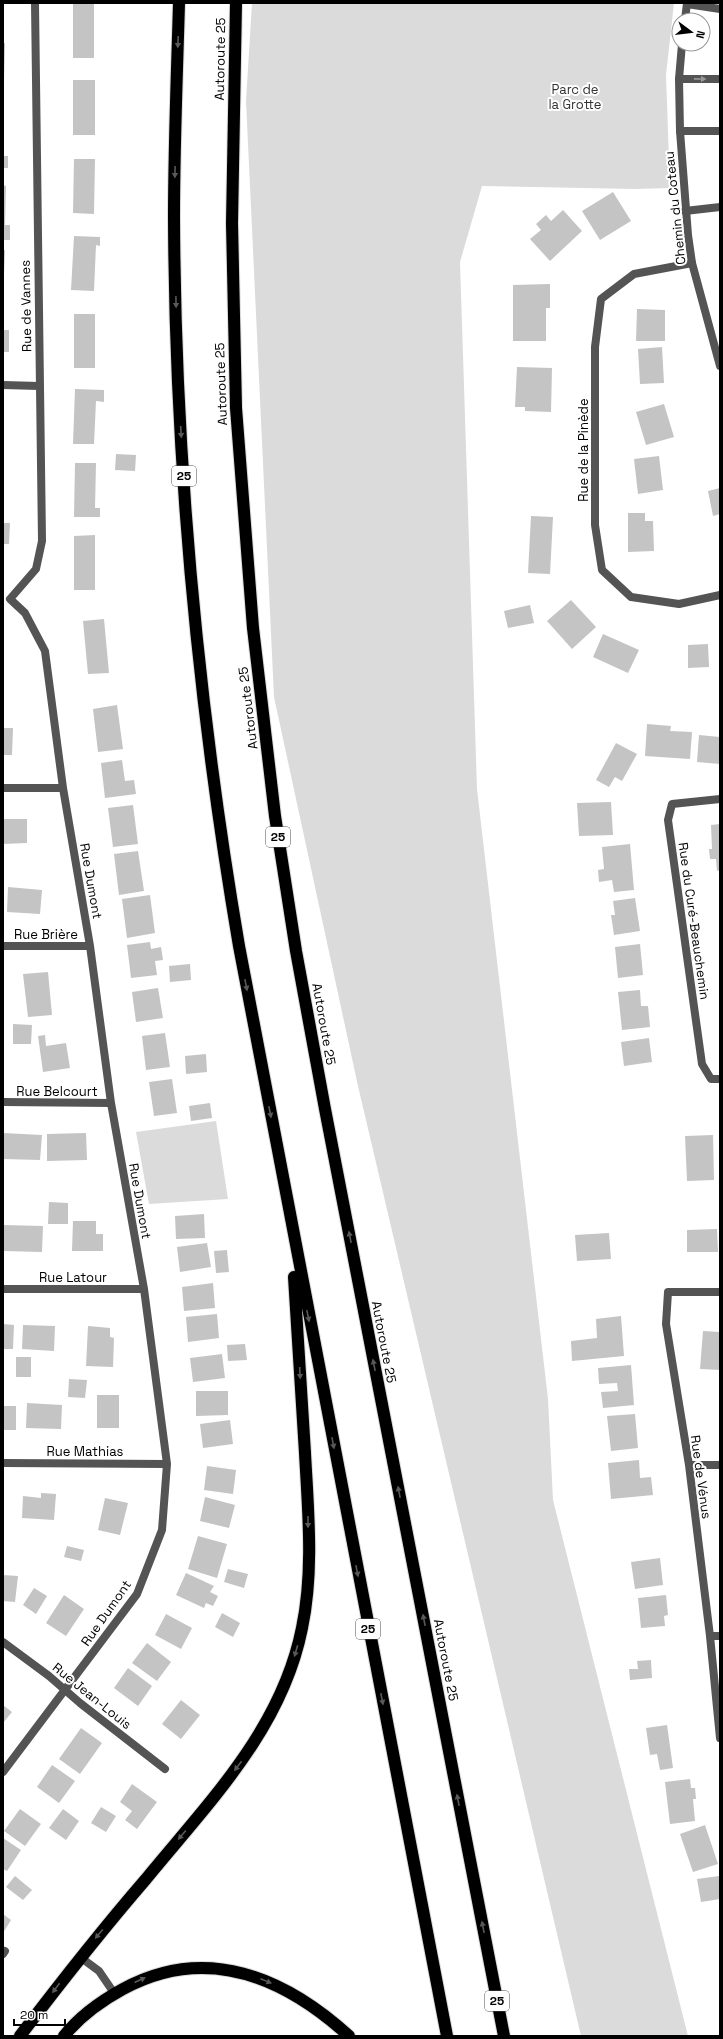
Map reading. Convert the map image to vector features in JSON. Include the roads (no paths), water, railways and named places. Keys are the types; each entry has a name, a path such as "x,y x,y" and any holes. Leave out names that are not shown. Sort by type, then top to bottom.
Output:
{"highway":[{"name":"25","path":"179,3 174,201 176,325 185,501 198,655 213,781 231,901 447,2036"},
{"name":"Autoroute 25","path":"236,3 232,222 234,365 248,578 268,762 283,867 317,1066 504,2036"},
{"path":"20,2036 80,1957 244,1758 276,1704 285,1685 298,1646 306,1595 308,1518 291,1222"},
{"path":"490,1966 511,2036"},
{"path":"64,2036 96,2005 114,1993 146,1978 176,1969 200,1967 236,1971 269,1982 287,1991 325,2015 349,2036"}],"street":[{"name":"Rue de Vannes","path":"6,598 36,569 42,541 35,3"},
{"path":"687,4 720,9"},
{"name":"Chemin du Coteau","path":"681,52 679,79 680,131 685,211 692,263 720,366"},
{"path":"679,79 720,79"},
{"path":"680,131 720,131"},
{"path":"685,211 720,208"},
{"name":"Rue de la Pinède","path":"692,263 634,274 601,299 595,347 595,525 602,570 631,597 679,604 720,595"},
{"path":"3,385 39,386"},
{"name":"Rue Dumont","path":"3,1772 137,1594 162,1530 166,1464 144,1289 111,1103 90,946 62,788 45,651 24,613 6,598"},
{"path":"3,788 62,788"},
{"name":"Rue du Curé-Beauchemin","path":"720,800 672,804 668,820 702,1064 711,1079 720,1079"},
{"name":"Rue Brière","path":"3,946 90,946"},
{"name":"Rue Belcourt","path":"3,1102 111,1103"},
{"name":"Rue Latour","path":"3,1289 144,1289"},
{"name":"Rue de Vénus","path":"720,1292 668,1292 666,1324 688,1465 710,1636 720,1738"},
{"name":"Rue Mathias","path":"3,1463 166,1464"},
{"path":"688,1465 720,1465"},
{"path":"710,1636 720,1636"},
{"name":"Rue Jean-Louis","path":"3,1642 49,1676 64,1690 165,1769"},
{"path":"80,1957 99,1971 114,1993"}],"park label":[{"name":"Parc de la Grotte","path":"575,96"}]}
